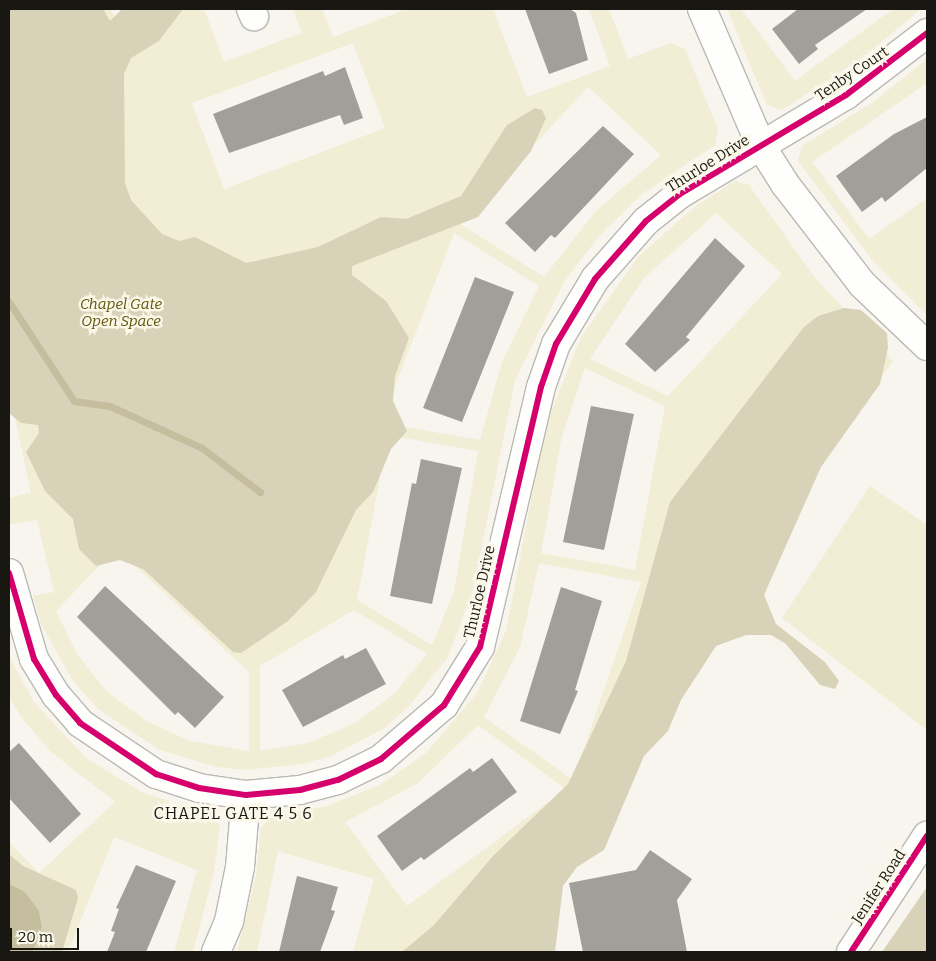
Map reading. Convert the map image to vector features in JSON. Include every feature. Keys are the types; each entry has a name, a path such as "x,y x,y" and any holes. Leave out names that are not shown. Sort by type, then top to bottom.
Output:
{"street":[{"path":"702,9 761,146 820,234 862,284 927,346"},
{"name":"Tenby Court","path":"761,146 846,95 927,33"},
{"name":"Thurloe Drive","path":"9,573 34,659 80,723 156,774 199,788 246,796 300,790 338,780 381,759 444,705 480,647 529,426 556,344 575,308 646,221 680,194 761,146"},
{"path":"216,952 229,921 240,866 246,796"},
{"name":"Jenifer Road","path":"851,952 927,836"}],"green space":[{"name":"Chapel Gate Open Space","path":"9,9 110,9 118,21 136,9 204,9 224,62 302,33 293,9 322,9 333,37 407,9 493,9 527,97 610,66 589,9 609,9 628,59 671,43 685,49 718,129 715,145 642,194 600,235 564,282 515,380 473,590 448,657 408,707 383,729 331,756 303,764 245,770 216,767 160,750 98,709 73,681 41,624 33,596 54,592 37,520 9,525 9,498 31,493 12,404 9,404","holes":["353,43 385,128 224,189 192,103","588,87 661,155 596,211 544,277 460,224","454,233 539,286 502,362 480,440 381,423","388,435 478,451 454,591 432,645 357,600","116,548 249,672 249,751 190,741 146,721 107,692 77,654 56,611","354,610 427,654 394,694 355,723 308,743 260,751 260,666"]},
{"name":"Chapel Gate Open Space","path":"9,9 103,9 110,21 122,9 183,9 159,41 131,58 124,74 125,183 131,200 162,234 179,241 195,237 246,263 318,247 381,217 406,219 461,196 507,125 535,108 542,110 546,118 531,151 478,217 352,266 352,275 386,301 409,338 395,376 393,401 407,431 391,449 373,492 356,510 316,592 288,621 241,653 233,652 143,569 120,560 96,566 79,549 73,519 45,491 26,452 39,433 38,425 21,423 9,413"},
{"path":"727,9 741,9 795,81 893,9 921,9 862,58 782,110 767,105"},
{"path":"927,59 927,83 812,162 869,239 927,198 927,315 873,261 798,161 802,146 873,102"},
{"path":"735,181 749,185 815,278 893,361 471,952 353,952 374,879 278,851 257,952 237,952 256,875 261,828 271,817 327,806 380,785 426,753 477,693 506,631 545,427 581,337 639,256 697,205","holes":["716,213 782,274 668,396 590,359 644,278","585,368 665,406 635,570 541,553 562,436","539,563 641,582 573,780 484,717 520,647","478,725 566,789 407,906 345,822 418,783"]},
{"path":"844,308 861,310 887,333 888,348 880,384 821,467 764,595 776,624 825,662 839,681 835,689 820,685 786,644 771,635 746,635 716,646 681,700 668,731 644,756 604,850 577,867 563,886 555,952 402,952 434,925 493,856 568,784 626,661 670,502 804,327 818,316"},
{"path":"870,486 927,525 927,730 782,618"},
{"path":"9,656 34,702 85,757 141,792 210,814 220,826 214,872 193,952 174,952 197,870 114,837 68,952 9,952 9,842 39,873 115,802 50,751 22,718 9,697"},
{"path":"9,854 23,866 76,890 78,898 62,952 33,952 42,927 39,912 9,884"},
{"path":"927,887 927,952 882,952"}],"shaded area":[{"path":"9,884 25,892 39,911 42,927 33,952 9,952"}],"building":[{"path":"525,9 570,9 576,13 588,60 549,74"},
{"path":"798,9 867,9 815,45 818,49 799,64 772,29"},
{"path":"345,67 363,118 344,125 340,115 229,153 213,114 323,71 325,76"},
{"path":"927,117 927,168 885,202 882,197 862,212 836,176 894,134"},
{"path":"603,126 634,154 555,238 551,235 535,252 505,223"},
{"path":"715,238 745,266 686,337 690,340 655,372 625,344"},
{"path":"475,277 514,292 462,422 423,408"},
{"path":"591,406 634,414 604,550 563,542"},
{"path":"421,459 462,468 432,604 390,596 412,483 416,484"},
{"path":"105,586 224,697 195,728 178,712 175,715 77,617"},
{"path":"561,587 602,601 575,690 578,691 560,734 520,721"},
{"path":"366,648 386,684 303,727 282,690 343,655 345,659"},
{"path":"19,743 81,814 50,843 9,798 9,752"},
{"path":"492,758 517,792 424,860 421,857 402,871 377,836 470,768 473,772"},
{"path":"650,850 692,879 677,900 687,952 583,952 569,883 636,870"},
{"path":"136,865 176,881 146,952 107,952 115,932 111,931 119,909 116,908"},
{"path":"297,876 338,887 331,910 335,911 320,952 279,952"}],"waterway":[{"path":"9,302 74,401 110,406 202,448 260,492"}],"cycle path":[{"path":"9,573 34,659 56,695 80,723 156,774 199,788 246,795 300,790 338,780 381,759 444,705 480,647 541,387 556,344 595,279 646,221 680,194 846,95 927,33"},
{"path":"851,952 927,836"}],"district":[{"name":"CHAPEL GATE 4 5 6","path":"233,814"}]}
